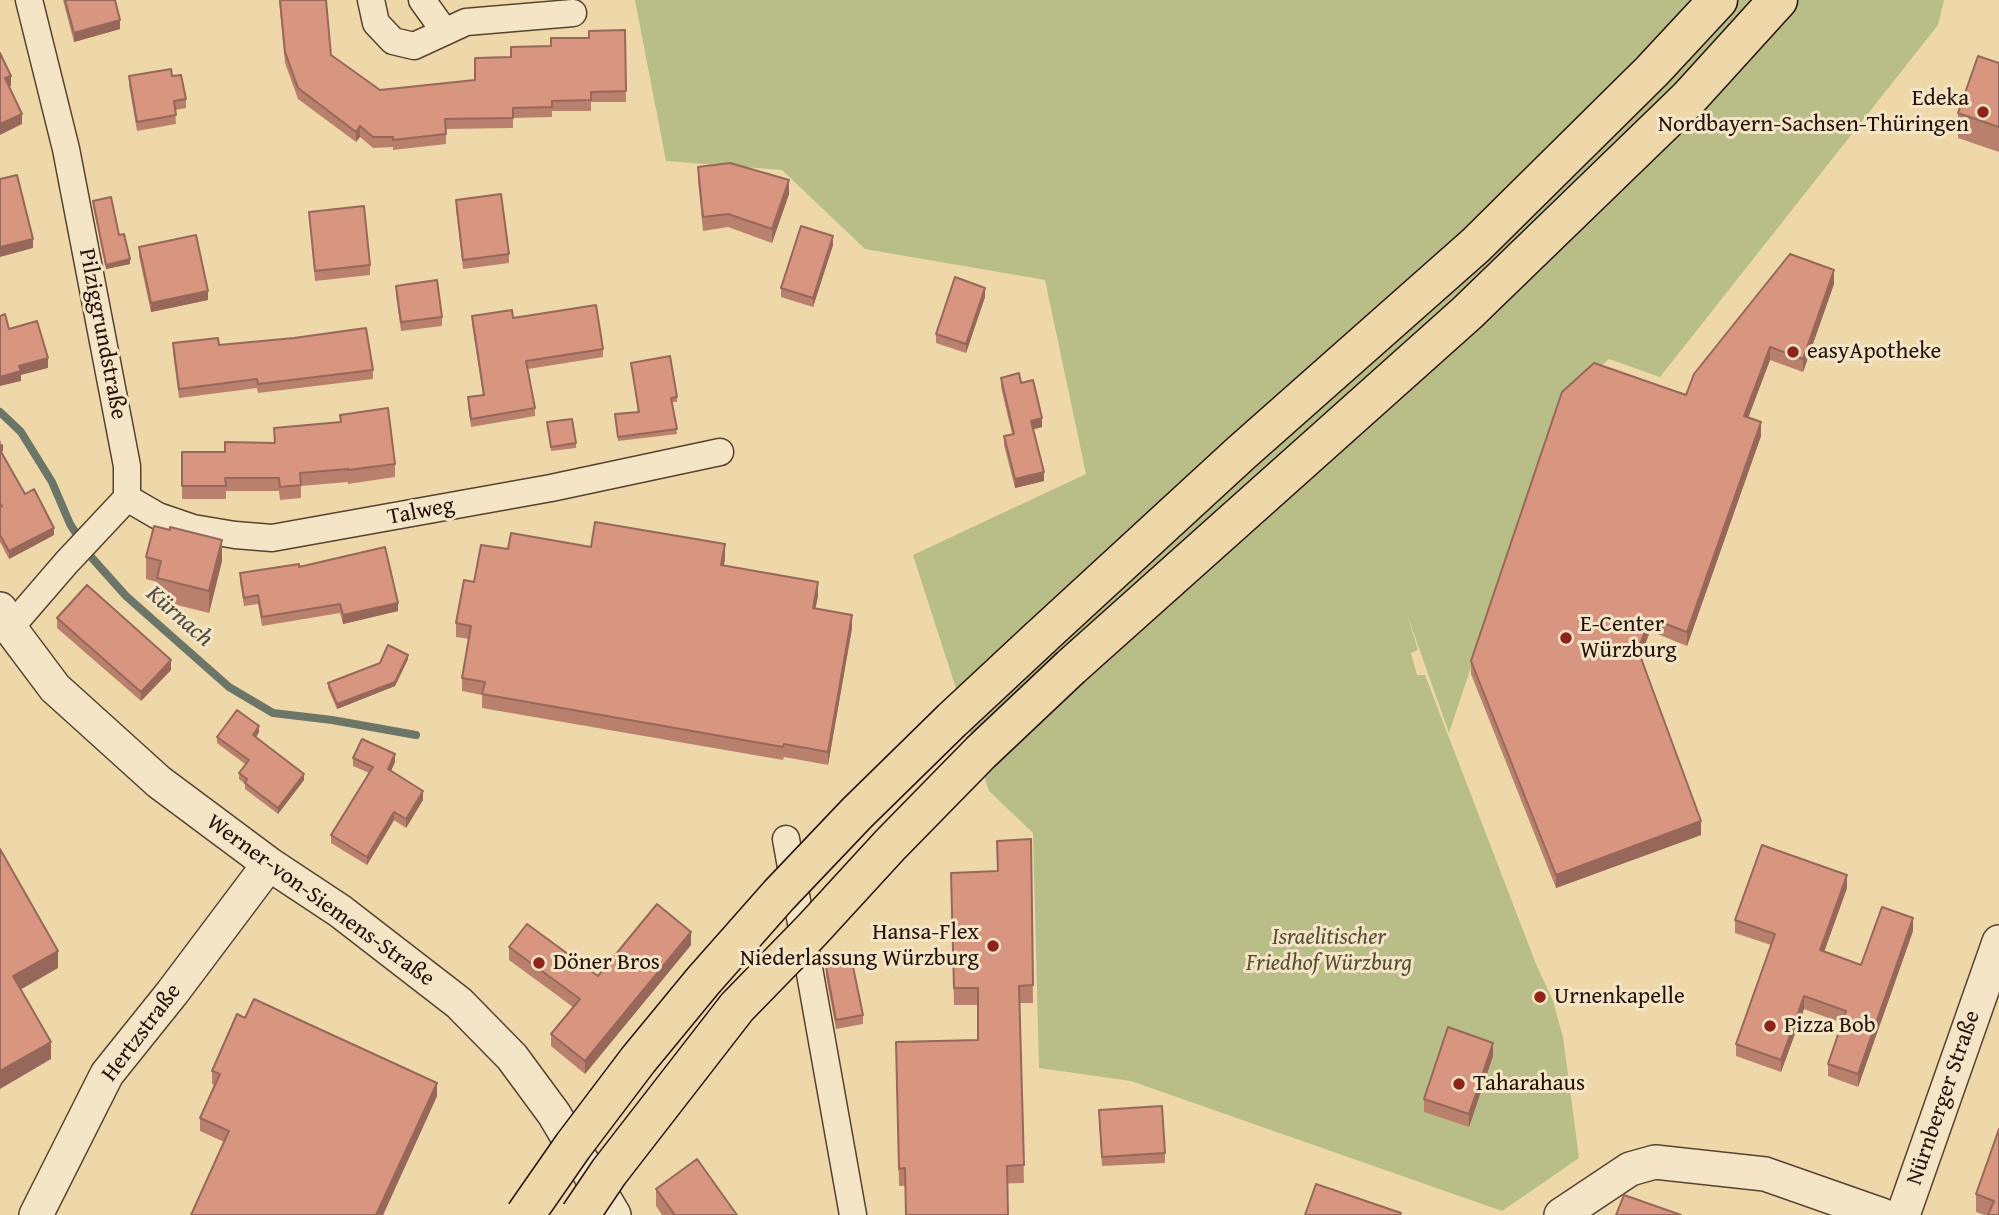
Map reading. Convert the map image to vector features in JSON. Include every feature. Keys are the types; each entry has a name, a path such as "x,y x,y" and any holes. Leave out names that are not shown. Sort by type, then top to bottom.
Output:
{"highway":[{"path":"525,1215 638,1060 703,981 779,895 858,813 942,729 1241,453 1476,245 1652,71 1718,0"},
{"path":"580,1215 609,1172 737,1007 981,752 1071,667 1467,313 1688,99 1778,0"}],"street":[{"name":"Pilziggrundstraße","path":"29,0 69,162 127,466 127,498"},
{"path":"371,0 376,23 393,41 414,46 466,22 573,13"},
{"path":"422,0 444,32"},
{"name":"Talweg","path":"127,498 158,516 193,528 272,538 551,488 720,452"},
{"path":"5,619 67,562 127,498"},
{"name":"Werner-von-Siemens-Straße","path":"5,619 55,688 159,782 269,864 340,911 459,1003 512,1057 554,1114 614,1215"},
{"path":"786,839 853,1215"},
{"name":"Hertzstraße","path":"36,1215 107,1074 269,864"},
{"name":"Nürnberger Straße","path":"1903,1215 1999,942"},
{"path":"1561,1215 1630,1169 1655,1162 1765,1174 1882,1215"}],"green space":[{"name":"Israelitischer Friedhof Würzburg","path":"635,0 1944,0 1938,25 1660,377 1609,359 1559,404 1449,733 1407,614 1418,650 1411,653 1417,675 1425,675 1536,964 1553,1001 1563,1037 1579,1158 1502,1211 1131,1081 1039,1068 1033,833 989,791 913,555 1086,474 1045,280 865,249 782,170 666,161"}],"building":[{"path":"65,0 115,0 120,20 74,33"},
{"path":"280,0 326,0 331,55 380,90 475,80 475,58 511,57 511,47 551,46 551,38 589,38 589,31 625,30 626,91 591,92 591,100 552,101 552,107 513,108 513,118 445,119 446,134 393,140 393,137 373,137 360,126 356,132 298,88 285,52"},
{"path":"0,53 11,76 5,78 22,114 0,124"},
{"path":"1978,56 1999,63 1999,127 1958,113"},
{"path":"171,69 172,76 181,75 186,99 174,101 176,115 137,122 129,76"},
{"path":"730,163 789,180 772,229 728,214 703,217 698,167"},
{"path":"17,175 33,239 0,247 0,179"},
{"path":"501,194 509,254 463,260 456,200"},
{"path":"111,197 119,235 124,234 130,259 106,265 93,201"},
{"path":"364,206 370,265 315,271 309,212"},
{"path":"801,226 833,236 813,298 781,288"},
{"path":"196,235 208,291 151,303 139,247"},
{"name":"E-Center Würzburg","path":"1790,254 1834,270 1803,359 1770,347 1744,416 1761,422 1687,632 1650,618 1638,650 1701,821 1556,875 1471,661 1562,392 1594,363 1686,395 1694,374"},
{"path":"955,277 985,288 966,344 936,334"},
{"path":"437,280 442,317 401,322 396,286"},
{"path":"596,305 603,349 526,361 535,408 471,419 468,397 484,395 472,316 512,310 513,318"},
{"path":"5,314 9,329 37,321 48,358 19,366 21,371 0,377 0,316"},
{"path":"366,328 373,370 258,384 257,379 179,389 173,343 218,338 219,345"},
{"path":"670,356 677,397 671,398 677,429 618,437 615,414 639,412 631,363"},
{"path":"1019,373 1021,383 1033,380 1042,418 1031,421 1044,472 1015,479 1004,436 1014,434 1001,378"},
{"path":"388,408 395,464 300,473 301,485 280,487 279,478 225,478 226,486 182,486 182,452 225,452 225,442 275,443 274,428 341,422 340,415"},
{"path":"572,419 576,443 551,447 547,422"},
{"path":"0,450 25,494 34,489 54,528 9,551 0,535"},
{"path":"595,522 725,544 721,565 818,582 813,608 852,615 828,752 784,744 783,747 482,694 485,682 462,678 471,626 456,623 464,580 474,582 481,545 508,549 511,533 591,547"},
{"path":"154,526 170,530 170,527 222,540 209,591 157,578 161,561 146,557"},
{"path":"385,547 398,603 343,615 340,604 262,617 258,595 244,598 240,573 299,564 299,567"},
{"path":"87,585 171,660 141,692 57,618"},
{"path":"388,645 408,655 395,682 337,704 328,683 380,663"},
{"path":"237,710 259,726 253,735 304,774 278,808 245,783 247,779 239,773 249,760 217,737"},
{"path":"362,739 395,754 388,769 423,791 406,819 394,812 367,857 331,835 373,767 353,758"},
{"path":"1031,839 1033,985 1019,986 1024,1165 1007,1166 1008,1215 906,1215 905,1168 899,1169 896,1042 978,1040 978,988 954,988 951,873 998,871 997,841"},
{"path":"1762,845 1847,875 1820,950 1861,965 1882,907 1913,918 1858,1074 1828,1064 1846,1011 1804,996 1781,1060 1736,1044 1775,934 1735,920"},
{"path":"0,849 58,951 13,976 51,1042 0,1071"},
{"path":"657,904 691,932 585,1061 551,1034 580,999 509,947 527,924 598,976"},
{"path":"852,962 863,1015 836,1020 826,967"},
{"path":"254,999 437,1083 376,1215 191,1215 229,1131 200,1118 220,1074 212,1071 237,1014 245,1018"},
{"name":"Taharahaus","path":"1448,1027 1493,1043 1469,1114 1424,1099"},
{"path":"1162,1106 1165,1153 1102,1157 1099,1110"},
{"path":"1999,1129 1999,1215 1988,1215 1994,1201 1976,1194"},
{"path":"697,1159 737,1215 675,1215 656,1189"},
{"path":"1316,1184 1401,1213 1305,1215"},
{"path":"1624,1195 1681,1215 1616,1215"}],"waterway":[{"name":"Kürnach","path":"0,412 21,432 52,482 70,524 92,558 126,596 229,687 273,713 416,735"}],"place":[{"name":"Edeka Nordbayern-Sachsen-Thüringen","path":"1983,112"},
{"name":"easyApotheke","path":"1793,352"},
{"name":"E-Center Würzburg","path":"1566,638"},
{"name":"Hansa-Flex Niederlassung Würzburg","path":"993,946"},
{"name":"Döner Bros","path":"539,963"},
{"name":"Urnenkapelle","path":"1540,997"},
{"name":"Pizza Bob","path":"1770,1026"},
{"name":"Taharahaus","path":"1459,1084"}]}
